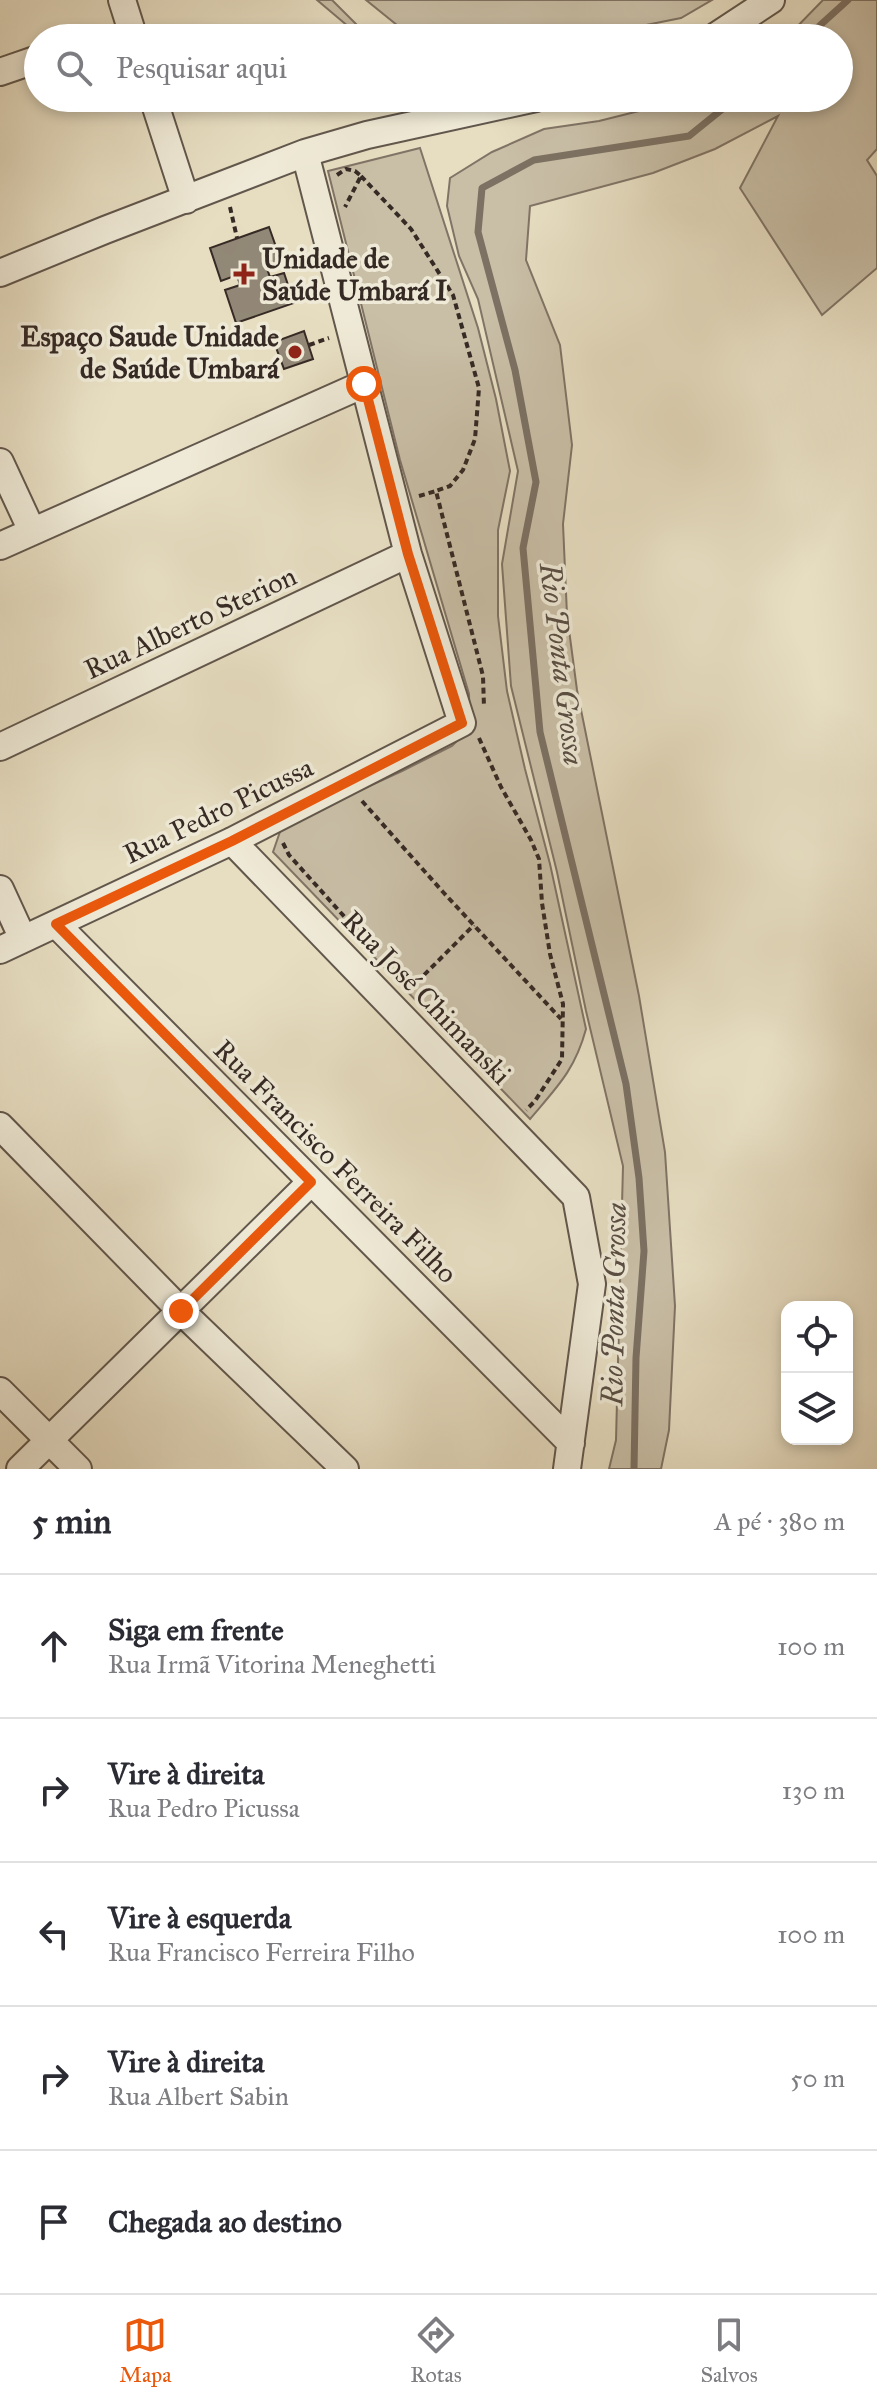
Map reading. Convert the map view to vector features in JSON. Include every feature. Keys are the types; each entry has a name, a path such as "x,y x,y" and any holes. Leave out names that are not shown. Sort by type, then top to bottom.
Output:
{"street":[{"path":"122,0 130,24"},
{"path":"734,24 771,0"},
{"path":"0,72 24,64"},
{"path":"158,112 186,200"},
{"path":"0,273 305,153 367,135 472,112"},
{"path":"305,153 408,554 472,724"},
{"path":"0,546 364,384"},
{"path":"0,462 32,531"},
{"name":"Rua Alberto Sterion","path":"0,747 408,554"},
{"name":"Rua Pedro Picussa","path":"11,944 472,724"},
{"name":"Rua José Chimanski","path":"232,841 518,1118 576,1197 592,1284 571,1443"},
{"path":"0,889 11,944"},
{"name":"Rua Francisco Ferreira Filho","path":"56,924 571,1443"},
{"path":"0,1126 181,1311 345,1469"},
{"path":"20,1469 311,1182"},
{"path":"0,1391 78,1469"},
{"path":"567,1469 571,1443"}],"path":[{"path":"361,176 411,229 453,295 479,388 475,439 463,470 450,486 416,496"},
{"path":"224,185 237,238"},
{"path":"436,491 483,676 472,724 539,859 550,954 563,1004 562,1059 535,1101 518,1118"},
{"path":"358,796 563,1020"},
{"path":"285,833 283,845 289,855 373,949"},
{"path":"401,979 410,989 474,925"},
{"path":"518,1100 518,1118"}],"shaded area":[{"path":"317,0 332,0 356,24 345,24"},
{"path":"366,0 712,0 681,18 651,24 396,24"},
{"path":"823,0 877,0 877,149 867,160 877,176 877,268 822,315 740,188 778,116 715,149 653,173 530,206 526,260 560,345 572,445 563,524 567,615 577,690 639,996 665,1152 675,1306 669,1430 661,1469 609,1469 616,1440 623,1166 557,872 511,686 502,564 518,471 478,299 459,256 447,206 450,178 492,152 544,129 635,112 853,112 853,24 800,24"},
{"path":"420,148 478,328 510,471 498,530 498,616 507,691 550,864 586,1029 571,1067 530,1119 273,852 282,826 452,746 470,728 469,694 400,460 328,171"}],"building":[{"name":"Unidade de Saúde Umbará I","path":"269,227 281,261 266,266 270,277 284,273 294,303 236,323 225,290 240,285 237,275 221,281 210,248"},
{"name":"Espaço Saude Unidade de Saúde Umbará","path":"304,331 313,359 284,369 274,342"}],"waterway":[{"name":"Rio Ponta Grossa","path":"821,24 848,0"},
{"name":"Rio Ponta Grossa","path":"634,1469 636,1358 644,1251 639,1178 626,1084 540,732 523,548 536,482 515,370 478,232 482,188 534,160 689,136 719,112"}],"place":[{"name":"Unidade de Saúde Umbará I","path":"244,274"},
{"name":"Espaço Saude Unidade de Saúde Umbará","path":"295,352"}],"route":[{"path":"181,1311 311,1182 56,924 232,841 462,723 408,554 364,384"}]}
